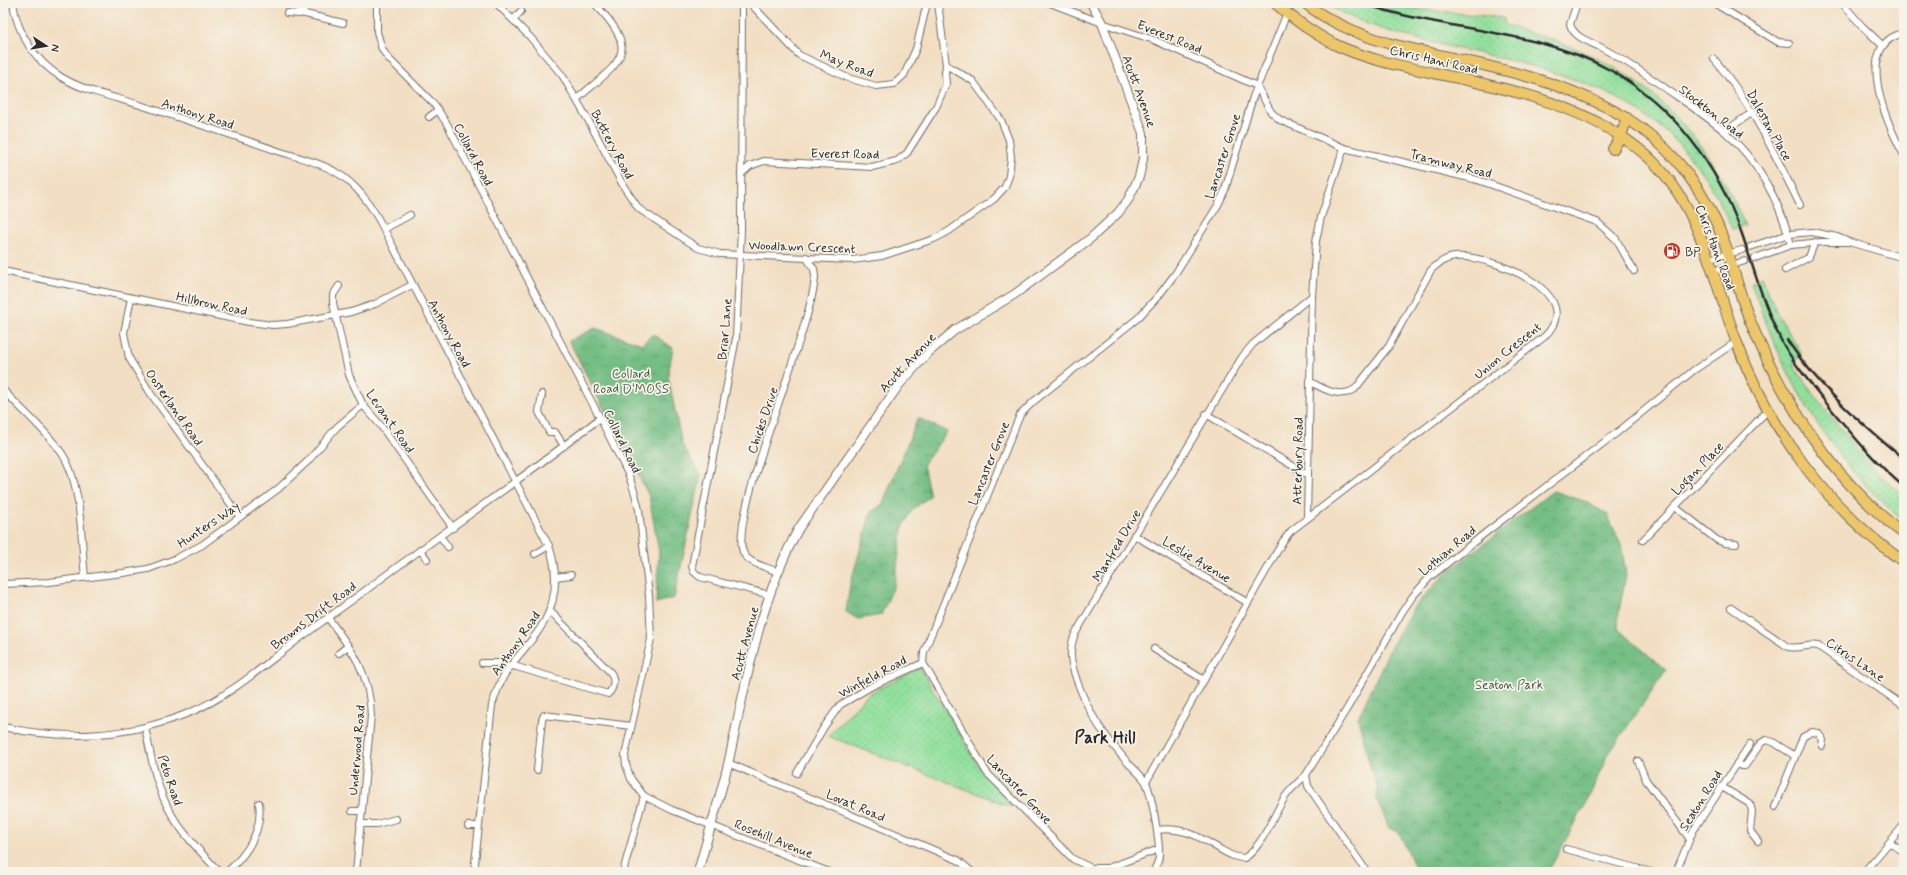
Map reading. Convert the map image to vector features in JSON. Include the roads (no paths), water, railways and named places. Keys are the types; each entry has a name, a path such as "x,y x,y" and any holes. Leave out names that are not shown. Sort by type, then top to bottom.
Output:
{"main road":[{"name":"Chris Hani Road","path":"1275,3 1313,32 1343,47 1400,66 1459,78 1549,101 1577,112 1621,136 1646,155 1672,183 1693,217 1714,271 1736,342 1767,411 1796,454 1821,486 1878,544 1904,562"},
{"name":"Chris Hani Road","path":"1305,3 1324,16 1368,37 1478,65 1537,78 1566,88 1600,102 1627,118 1662,145 1677,161 1697,187 1712,213 1732,265 1752,326 1795,413 1831,465 1866,502 1904,534"},
{"path":"1459,78 1462,71 1468,67 1478,65"},
{"path":"1613,149 1621,136 1627,118"}],"street":[{"name":"Anthony Road","path":"13,3 20,28 26,42 45,65 60,76 92,90 224,132 333,171 353,185 366,199 384,229 549,546 555,569 550,611 538,632 511,665 500,682 492,705 474,872"},
{"path":"301,13 304,3"},
{"name":"Collard Road","path":"377,3 377,32 382,49 388,58 428,97 438,110 600,418 629,476 635,494 640,517 649,596 651,639 627,741 626,765 635,786 644,796 672,810 711,825"},
{"name":"Buttery Road","path":"496,3 514,19 562,76 577,99 624,187 639,209 698,248 720,254 740,255"},
{"path":"577,99 617,63 621,55 622,41 618,31 594,3"},
{"name":"Briar Lane","path":"742,3 740,255 734,354 692,566 694,572 700,577 770,595"},
{"name":"May Road","path":"750,3 799,55 848,78 876,86 894,84 904,75 916,50 928,3"},
{"name":"Everest Road","path":"741,174 750,166 764,161 872,166 898,161 907,153 936,107 946,84 946,65 938,3"},
{"name":"Everest Road","path":"1050,3 1102,23 1154,40 1257,86"},
{"name":"Acutt Avenue","path":"698,872 728,763 749,666 770,595 785,552 799,528 899,384 928,353 955,330 1015,294 1091,238 1118,213 1128,200 1139,176 1143,159 1143,133 1102,23 1090,3"},
{"name":"Stockton Road","path":"1577,3 1570,24 1576,34 1614,54 1648,76 1725,131 1749,156 1757,168 1776,205 1789,234 1791,245"},
{"path":"1714,3 1778,42 1789,44"},
{"path":"1842,3 1862,26 1882,45"},
{"path":"514,19 521,11"},
{"path":"287,13 301,13 343,23"},
{"name":"Lancaster Grove","path":"1159,849 1108,868 1091,868 1073,859 987,773 923,663 924,652 943,601 1020,415 1026,408 1056,383 1138,318 1160,294 1175,274 1207,226 1222,199 1249,108 1287,13"},
{"path":"1904,33 1895,36 1882,45 1876,73 1880,95 1888,122 1904,155"},
{"name":"Dalestan Place","path":"1714,59 1727,74 1753,112 1800,205"},
{"name":"Woodlawn Crescent","path":"740,255 852,260 895,253 934,239 950,231 1000,194 1005,187 1011,167 1009,140 1000,120 978,86 969,77 946,65"},
{"name":"Tramway Road","path":"1257,86 1269,108 1280,120 1344,148 1473,179 1585,217 1604,227 1616,239 1634,271"},
{"path":"429,117 438,110"},
{"path":"1725,131 1753,112"},
{"name":"Atterbury Road","path":"1146,782 1286,537 1307,517 1312,296 1318,228 1344,148"},
{"path":"384,229 410,215"},
{"path":"1750,247 1789,234 1812,232 1837,236 1849,242 1904,258"},
{"path":"1755,258 1791,245 1815,242 1849,242"},
{"path":"1785,270 1808,257 1815,242"},
{"path":"1709,259 1742,250"},
{"name":"Chicks Drive","path":"778,572 747,558 741,548 740,538 749,492 806,324 815,276 814,269 806,257"},
{"name":"Union Crescent","path":"1307,517 1544,337 1553,325 1554,309 1544,290 1514,270 1492,262 1462,257 1449,258 1437,264 1431,270 1389,346 1355,390 1348,393 1338,393 1320,387 1311,382"},
{"path":"1714,271 1745,261"},
{"name":"Hillbrow Road","path":"3,271 264,324 287,324 364,309 412,285"},
{"name":"Levant Road","path":"338,286 332,298 349,375 364,405 381,426 453,528"},
{"name":"Manfred Drive","path":"1146,782 1129,764 1093,718 1072,666 1070,653 1075,634 1206,414 1248,348 1312,296"},
{"name":"Oosterland Road","path":"132,298 124,333 129,358 152,394 240,517"},
{"name":"Lothian Road","path":"1306,775 1348,707 1402,612 1413,596 1430,577 1465,548 1619,431 1694,370 1736,342"},
{"path":"3,390 55,445 68,464 75,489 85,577"},
{"path":"542,394 539,412 550,432 555,432 564,446"},
{"name":"Hunters Way","path":"3,584 49,582 148,569 175,559 202,545 278,489 301,469 337,427 364,405"},
{"name":"Logan Place","path":"1643,540 1767,411"},
{"path":"1206,414 1308,475"},
{"name":"Browns Drift Road","path":"3,726 38,733 80,736 108,734 145,727 192,712 249,678 420,550 516,482 600,418"},
{"path":"1675,506 1717,540 1725,544 1736,544"},
{"name":"Leslie Avenue","path":"1134,535 1248,603"},
{"path":"440,536 448,547"},
{"path":"535,554 549,546"},
{"path":"420,550 427,559"},
{"path":"555,577 571,575"},
{"name":"Citrus Lane","path":"1732,608 1788,647 1796,648 1814,645 1818,646 1904,706"},
{"path":"482,663 511,665 604,694 610,692 614,679 611,673 550,611"},
{"name":"Underwood Road","path":"328,618 364,671 371,701 372,716 356,872"},
{"path":"340,653 348,646"},
{"path":"1154,649 1204,680"},
{"name":"Winfield Road","path":"797,773 828,720 840,705 872,686 923,663"},
{"path":"537,770 542,720 544,715 631,726"},
{"name":"Peto Road","path":"145,727 156,776 171,814 179,827 219,872"},
{"path":"1775,807 1803,737 1808,733 1814,732 1820,735 1823,740 1822,746"},
{"path":"1737,763 1745,766 1762,743 1766,740 1773,742 1795,756"},
{"name":"Seaton Road","path":"1676,872 1689,838 1750,744"},
{"path":"1638,761 1646,780 1689,838"},
{"name":"Lovat Road","path":"728,763 958,860 972,872"},
{"path":"1157,830 1171,829 1188,832 1230,855 1244,858 1252,853 1291,788 1306,775"},
{"path":"1306,775 1308,786 1367,872"},
{"path":"1146,782 1157,830 1159,849 1158,862 1153,872"},
{"path":"1722,787 1750,804 1752,811 1750,831 1758,841"},
{"path":"623,872 644,796"},
{"path":"227,872 246,852 257,830 260,822 259,803"},
{"path":"352,811 362,811"},
{"path":"360,824 377,824 396,819"},
{"name":"Rosehill Avenue","path":"711,825 828,872"},
{"path":"1864,872 1904,825"},
{"path":"468,826 478,826"},
{"path":"1890,842 1904,852"},
{"path":"1566,849 1651,872"}],"railway":[{"path":"1362,3 1424,20 1519,38 1551,46 1581,56 1610,70 1654,101 1674,120 1691,140 1707,162 1720,185 1742,234 1769,314 1791,357 1854,436 1883,468 1904,487"},
{"path":"1787,340 1826,389 1856,418 1904,459"}],"place":[{"name":"BP","path":"1672,251"}],"district":[{"name":"Park Hill","path":"1105,737"}],"park label":[{"name":"Collard Road D'MOSS","path":"631,380"},
{"name":"Seaton Park","path":"1509,684"}]}
